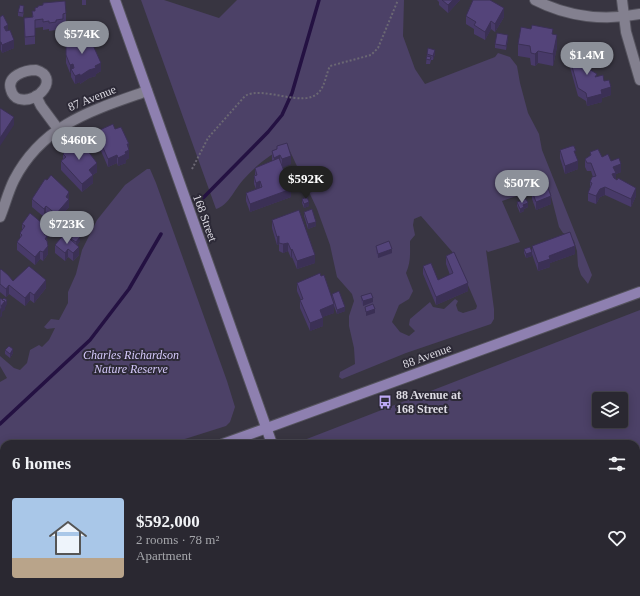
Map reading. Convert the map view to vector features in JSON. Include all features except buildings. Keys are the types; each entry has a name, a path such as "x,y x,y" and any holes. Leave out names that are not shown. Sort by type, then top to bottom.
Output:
{"main road":[{"name":"168 Street","path":"115,0 270,440"},
{"name":"88 Avenue","path":"234,440 640,292"}],"street":[{"path":"536,0 562,11 583,16 609,17 640,14"},
{"path":"622,0 629,44 640,80"},
{"name":"87 Avenue","path":"0,217 12,184 22,166 37,147 58,128 89,112 148,91"},
{"path":"36,96 41,106 58,128"}],"path":[{"path":"192,169 208,138 245,96 251,93 260,93 283,97 315,96 320,91 330,66 371,55 378,48 398,0"}],"green space":[{"path":"141,0 164,0 219,18 237,0 404,0 403,36 415,69 425,84 495,57 498,53 510,57 517,66 528,113 539,134 542,150 592,275 588,284 581,275 578,266 577,251 574,241 570,236 563,233 559,227 550,192 539,188 502,201 520,242 488,252 486,250 494,309 494,319 491,324 406,353 342,379 339,377 340,372 355,364 354,348 349,326 349,316 354,301 352,294 337,277 330,245 317,209 288,147 269,156 258,165 243,180 228,201 216,209","holes":["421,216 455,255 477,306 476,309 463,313 458,311 456,305 458,301 455,299 444,309 433,307 430,302 410,319 409,325 415,331 409,336 400,332 392,322 399,305 409,299 413,291 406,273 408,269 410,241 415,235 413,225 414,219"]},
{"name":"Charles Richardson Nature Reserve","path":"147,169 150,169 227,381 235,407 230,422 226,426 182,440 0,440 0,382 7,378 0,366 0,356 14,368 20,370 27,363 30,350 39,345 42,347 49,340 55,328 47,329 44,327 51,319 59,320 68,303 68,292 76,274 82,250 97,220 125,185"},
{"path":"640,310 640,440 304,440"}],"waterway":[{"path":"203,198 268,132 282,115 292,93 319,0"},
{"path":"0,424 90,340 129,289 161,234"}],"place":[{"name":"88 Avenue at 168 Street","path":"385,402"}]}
